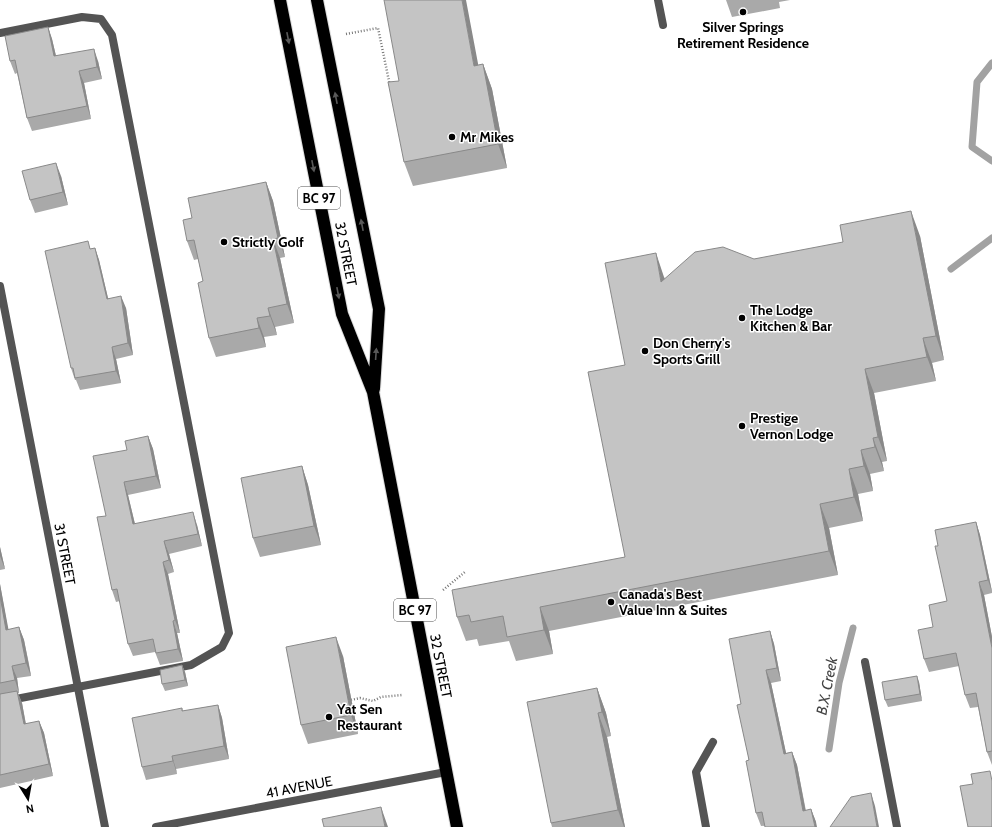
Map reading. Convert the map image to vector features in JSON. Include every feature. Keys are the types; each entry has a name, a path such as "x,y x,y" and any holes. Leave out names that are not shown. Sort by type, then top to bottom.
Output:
{"highway":[{"name":"32 STREET","path":"280,0 342,314 374,392 457,827"},
{"name":"32 STREET","path":"317,0 379,309 374,392"}],"street":[{"path":"658,0 663,25"},
{"path":"0,33 82,17 101,19 112,35 229,633 222,647 191,665 0,702"},
{"name":"31 STREET","path":"0,286 105,827"},
{"path":"865,662 897,827"},
{"path":"706,827 696,772 713,742"},
{"name":"41 AVENUE","path":"156,827 446,772"}],"path":[{"path":"346,34 378,28 390,87"},
{"path":"443,590 465,572"},
{"path":"352,700 360,698 373,700 381,697 402,695"}],"building":[{"path":"384,0 462,0 474,66 483,64 498,144 404,162 388,82 399,81"},
{"path":"48,27 54,56 94,49 97,67 79,71 87,106 27,118 15,60 10,61 5,36"},
{"path":"56,163 63,192 30,200 22,171"},
{"path":"266,182 278,238 273,239 287,304 268,308 270,316 257,318 259,328 209,338 198,283 203,281 194,240 187,241 183,220 192,218 188,198"},
{"path":"911,211 936,336 923,338 927,357 865,369 878,437 873,438 875,447 861,450 864,466 849,469 854,497 820,504 829,551 540,607 544,630 507,637 503,616 471,622 469,615 457,617 452,590 625,557 588,372 625,365 605,263 656,253 661,282 695,252 723,247 754,259 843,242 840,225"},
{"path":"88,241 90,249 95,248 107,299 121,296 128,343 112,347 116,371 75,378 73,368 71,368 45,251"},
{"path":"148,436 156,476 124,482 133,524 193,512 198,534 164,541 169,560 163,562 175,620 173,621 178,649 156,653 153,639 128,644 117,589 112,590 97,517 106,516 93,456 127,450 125,441"},
{"path":"302,466 314,526 253,538 241,478"},
{"path":"976,522 988,580 979,582 992,648 992,751 987,752 976,693 965,695 956,653 924,659 918,630 933,627 929,605 947,601 935,546 938,546 935,530"},
{"path":"0,596 6,630 19,627 26,663 12,666 15,680 0,683"},
{"path":"770,631 777,668 766,670 784,754 792,752 803,811 811,809 815,827 765,827 762,812 756,813 746,761 749,760 737,705 741,704 729,639"},
{"name":"Yat Sen Restaurant","path":"336,637 351,715 301,725 286,647"},
{"path":"182,665 185,680 162,684 160,670"},
{"path":"917,676 920,694 885,700 882,682"},
{"path":"597,688 602,712 598,713 618,810 551,823 527,702"},
{"path":"17,691 24,724 39,721 49,764 0,775 0,694"},
{"path":"218,705 224,746 172,756 173,761 142,767 132,718 182,708 182,711"},
{"path":"990,771 992,781 992,827 968,827 960,786 973,784 971,774"},
{"path":"871,793 877,827 830,827 851,797"},
{"path":"381,807 385,827 324,827 322,819"}],"waterway":[{"name":"B.X. Creek","path":"992,63 977,82 972,147 992,161"},
{"name":"B.X. Creek","path":"951,269 992,238"},
{"name":"B.X. Creek","path":"829,749 839,683 853,628"}],"place":[{"name":"Silver Springs Retirement Residence","path":"743,12"},
{"name":"Mr Mikes","path":"452,137"},
{"name":"Strictly Golf","path":"224,242"},
{"name":"The Lodge Kitchen & Bar","path":"742,318"},
{"name":"Don Cherry's Sports Grill","path":"645,351"},
{"name":"Prestige Vernon Lodge","path":"742,426"},
{"name":"Canada's Best Value Inn & Suites","path":"611,602"},
{"name":"Yat Sen Restaurant","path":"329,717"}]}
